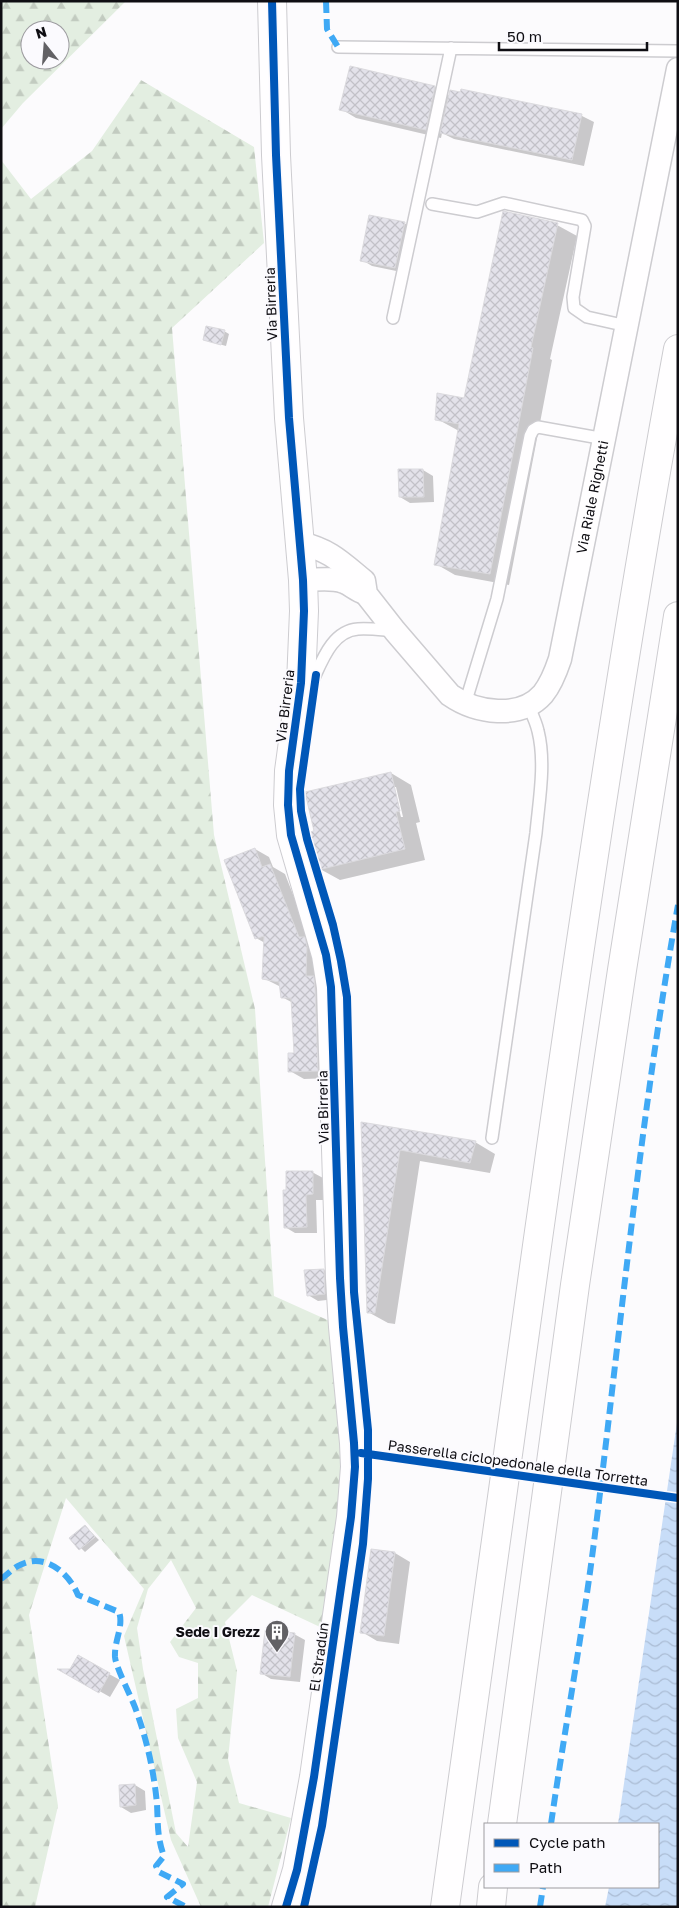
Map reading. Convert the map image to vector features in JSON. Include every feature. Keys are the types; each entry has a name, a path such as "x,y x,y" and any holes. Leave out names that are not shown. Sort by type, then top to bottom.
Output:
{"main road":[{"name":"Via Birreria","path":"272,1 276,155 288,409 303,580 304,642 289,779 289,814 291,835 326,955 331,987 340,1278 351,1408"},
{"path":"445,1907 579,949 633,606 678,349"},
{"path":"502,1823 577,1275 622,970 678,616"},
{"name":"El Stradún","path":"286,1907 297,1870 307,1821 351,1517 354,1467 351,1408"},
{"path":"491,1907 494,1888"}],"street":[{"name":"Via Riale Righetti","path":"300,543 316,547 335,556 364,582 366,594 395,631 450,695 465,704 492,711 516,709 536,701 548,688 560,660 678,68"},
{"name":"Via Riale Righetti","path":"303,580 337,580 346,583 354,590 366,594"}],"lane":[{"path":"338,47 678,51"},
{"path":"394,318 451,48"},
{"path":"432,204 472,212 504,203 582,220 585,226 572,296 574,308 587,317 627,326"},
{"path":"465,704 497,599 530,436 533,430 538,427 605,439"},
{"path":"297,711 327,652 338,636 347,631 357,629 395,631"},
{"path":"492,1138 536,833 541,783 540,742 538,730 528,705"}],"green space":[{"path":"1,1 126,1 70,56 70,20 20,20 20,70 56,70 23,103 1,129"},
{"path":"141,80 254,147 264,243 172,328 214,835 255,1009 274,1296 343,1327 351,1408 335,1634 252,1595 225,1622 237,1671 228,1759 239,1803 291,1818 268,1907 201,1907 171,1840 124,1636 144,1589 66,1498 29,1615 58,1806 35,1907 1,1907 1,160 31,199 92,151","holes":["171,1560 196,1608 170,1642 179,1657 198,1663 198,1698 176,1709 178,1738 197,1782 188,1847 176,1833 143,1669 137,1628 148,1589"]}],"water":[{"path":"678,1416 678,1907 605,1907 609,1888 659,1888 659,1823 618,1823"}],"building":[{"path":"350,66 435,86 426,130 339,110"},
{"path":"461,89 582,114 572,160 440,133 450,90 460,92"},
{"path":"503,211 558,223 531,347 533,348 490,574 434,565 459,424 435,420 437,393 464,398"},
{"path":"369,215 405,222 395,268 360,261"},
{"path":"206,326 225,330 221,345 203,340"},
{"path":"398,469 423,469 424,497 399,497"},
{"path":"391,772 400,811 396,812 405,849 318,870 309,832 314,831 305,792"},
{"path":"255,848 262,867 270,864 299,937 305,937 307,946 306,976 314,976 318,1071 288,1072 288,1053 294,1053 291,998 281,998 279,982 262,979 264,936 255,939 224,860"},
{"path":"361,1122 476,1141 470,1163 400,1150 375,1313 367,1313"},
{"path":"286,1171 313,1171 313,1194 306,1195 307,1227 284,1228 283,1190 286,1190"},
{"path":"324,1269 325,1294 307,1296 304,1270"},
{"path":"85,1525 95,1537 79,1550 69,1538"},
{"path":"371,1549 395,1552 384,1636 360,1633"},
{"name":"Sede I Grezz","path":"265,1630 295,1633 290,1677 260,1674"},
{"path":"78,1655 110,1673 99,1693 57,1669 70,1669"},
{"path":"135,1784 136,1805 120,1807 119,1785"}],"marked path":[{"path":"326,1 327,29 338,47"},
{"path":"551,1823 590,1570 642,1140 678,905"},
{"path":"1,1579 17,1566 38,1561 47,1563 62,1572 69,1579 78,1595 119,1612 120,1628 115,1657 140,1721 152,1768 159,1837 164,1856 156,1866 159,1872 183,1884 167,1897 186,1907"},
{"path":"540,1907 543,1888"}],"cycle path":[{"path":"272,1 276,155 289,418 304,611 301,683 289,771 288,805 291,835 326,955 331,987 340,1278 355,1467 351,1517 314,1777 297,1870 286,1907"},
{"path":"304,1907 322,1826 363,1544 368,1479 368,1430 354,1292 347,997 333,925 307,839 301,811 300,789 316,675"},
{"name":"Passerella ciclopedonale della Torretta","path":"361,1453 678,1498"}],"place":[{"name":"Sede I Grezz","path":"277,1653"}]}
